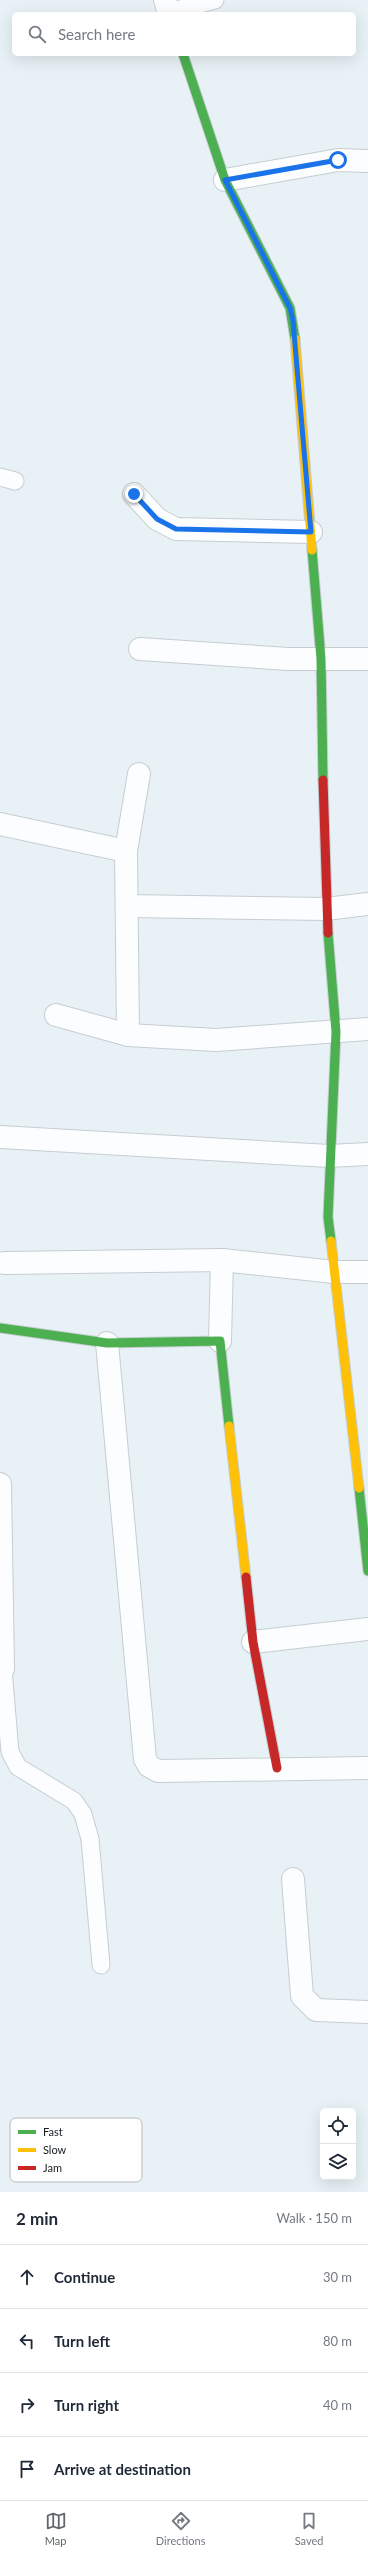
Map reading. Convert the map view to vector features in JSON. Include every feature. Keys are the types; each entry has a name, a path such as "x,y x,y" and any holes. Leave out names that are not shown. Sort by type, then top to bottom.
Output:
{"street":[{"path":"184,56 225,180 290,308 293,321 322,659 326,909 336,1032 329,1156 328,1217 368,1571"},
{"path":"225,180 338,160 368,161"},
{"path":"134,494 157,519 176,529 311,532"},
{"path":"140,649 288,659 368,659"},
{"path":"128,1035 126,851 139,774"},
{"path":"0,824 126,851"},
{"path":"127,906 326,909 368,904"},
{"path":"56,1015 128,1035 216,1040 368,1029"},
{"path":"0,1136 329,1156 368,1154"},
{"path":"222,1260 220,1341 253,1642 277,1768"},
{"path":"4,1263 222,1260 334,1272 368,1272"},
{"path":"0,1328 107,1343 220,1341"},
{"path":"107,1343 145,1759 149,1766 158,1771 277,1768 368,1768"},
{"path":"0,1484 2,1669"},
{"path":"253,1642 368,1629"},
{"path":"293,1879 302,1996 316,2010 368,2012"}],"lane":[{"path":"168,9 215,0"},
{"path":"2,1669 10,1752 18,1768 74,1801 83,1814 90,1839 101,1965"}],"traffic: fast":[{"path":"184,56 225,180 290,308 295,339"},
{"path":"312,550 321,659 323,780"},
{"path":"328,933 336,1032 328,1217 331,1241"},
{"path":"0,1328 107,1343 220,1341 229,1426"},
{"path":"359,1488 368,1571"}],"traffic: slow":[{"path":"295,339 312,550"},
{"path":"331,1241 359,1488"},
{"path":"229,1426 246,1577"}],"traffic: jam":[{"path":"323,780 328,933"},
{"path":"246,1577 253,1642 277,1768"}],"route":[{"path":"134,494 157,519 176,529 311,532 293,321 290,308 225,180 338,160"}]}
